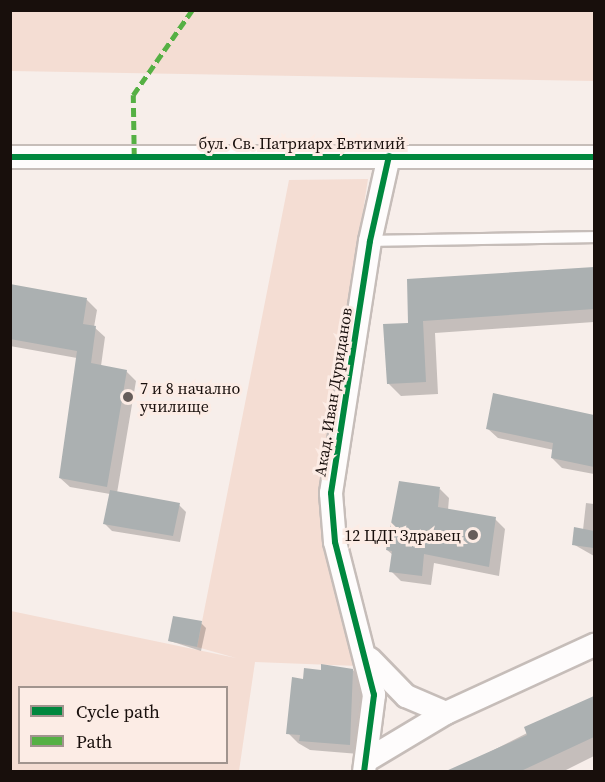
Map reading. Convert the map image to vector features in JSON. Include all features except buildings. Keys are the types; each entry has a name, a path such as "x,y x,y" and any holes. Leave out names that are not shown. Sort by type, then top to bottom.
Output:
{"street":[{"name":"Акад. Иван Дуриданов","path":"367,765 375,710 369,657 335,542 332,493 370,241 389,156"},
{"name":"бул. Св. Патриарх Евтимий","path":"10,157 594,157"},
{"path":"367,765 446,713 594,645"},
{"path":"369,657 397,689 446,713"}],"lane":[{"path":"370,241 594,237"}],"shaded area":[{"path":"11,10 594,11 594,81 11,71"},
{"path":"368,179 322,476 329,566 358,666 255,662 239,771 11,772 11,611 236,658 197,647 289,180"}],"marked path":[{"path":"134,157 133,95 192,10"}],"cycle path":[{"path":"364,772 374,695 335,542 331,493 370,241 389,156"},
{"path":"10,157 594,157"}],"place":[{"name":"7 и 8 начално училище","path":"128,397"},
{"name":"12 ЦДГ Здравец","path":"473,535"}]}
